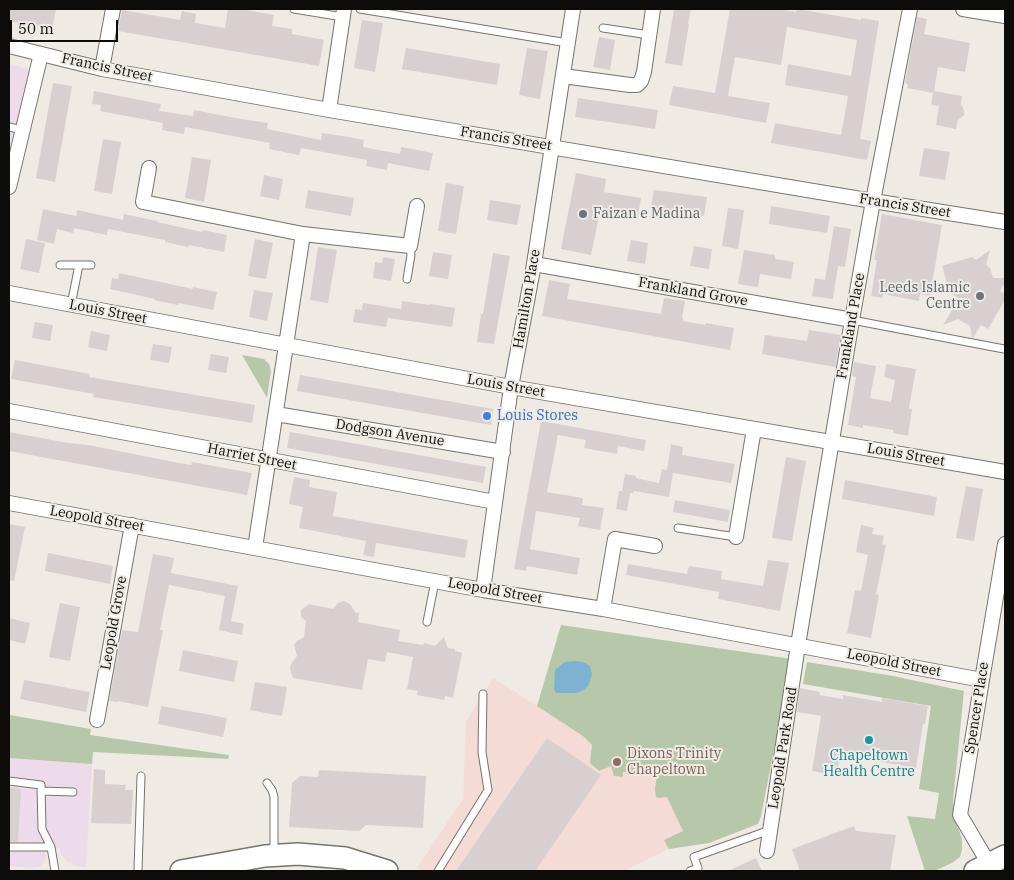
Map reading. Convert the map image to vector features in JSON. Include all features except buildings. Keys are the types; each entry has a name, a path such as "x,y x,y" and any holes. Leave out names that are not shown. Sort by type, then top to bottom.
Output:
{"main road":[{"path":"181,871 265,856 298,854 345,858 387,871"}],"street":[{"path":"102,69 113,9"},
{"name":"Hamilton Place","path":"482,590 512,387 534,264 573,9"},
{"path":"563,76 630,86 637,85 641,81 644,72 653,9"},
{"name":"Frankland Place","path":"798,645 852,320 910,9"},
{"path":"963,9 1005,16"},
{"path":"329,110 344,13"},
{"name":"Francis Street","path":"9,46 102,69 329,110 1005,222"},
{"path":"9,187 41,54"},
{"path":"149,168 143,202 303,234 410,246 417,206"},
{"path":"255,548 303,234"},
{"name":"Frankland Grove","path":"534,264 852,320"},
{"name":"Louis Street","path":"9,293 512,387 1005,472"},
{"name":"Harriet Street","path":"9,411 495,502"},
{"name":"Dodgson Avenue","path":"276,414 503,452"},
{"path":"736,537 754,428"},
{"name":"Leopold Street","path":"9,503 482,590 603,609 982,680"},
{"name":"Leopold Grove","path":"97,720 132,525"},
{"path":"603,609 616,539 655,546"},
{"name":"Spencer Place","path":"990,864 960,815 1005,544"},
{"name":"Leopold Park Road","path":"766,851 798,645"}],"lane":[{"path":"294,9 344,13"},
{"path":"360,9 568,43"},
{"path":"603,28 649,35"},
{"path":"9,127 23,130"},
{"path":"407,279 411,256 410,246"},
{"path":"60,265 91,265"},
{"path":"71,305 79,265"},
{"path":"852,320 1004,349"},
{"path":"678,528 736,537"},
{"path":"427,622 435,581"},
{"path":"438,871 488,790 482,752 483,694"},
{"path":"138,871 141,776"},
{"path":"9,782 41,785 42,829 51,847 55,871"},
{"path":"267,783 274,797 274,855"},
{"path":"42,791 72,792"},
{"path":"690,871 698,868 694,857 770,830"},
{"path":"9,847 51,847"}],"shaded area":[{"path":"9,64 29,69 9,157"},
{"name":"Dixons Trinity Chapeltown","path":"785,662 761,816 741,825 669,849 624,871 423,871 417,868 463,799 466,722 493,678 569,726"},
{"path":"9,758 92,764 86,867 76,866 66,861 60,848 44,850 46,856 40,867 9,866"}],"green space":[{"path":"242,355 264,359 269,364 271,371 267,398"},
{"path":"561,625 792,659 758,824 709,843 669,849 664,840 683,831 667,797 656,797 657,775 623,772 623,777 614,776 611,766 599,771 590,763 592,745 583,736 537,706"},
{"path":"807,662 893,676 964,691 953,801 955,819 962,839 960,857 934,871 925,871 907,816 935,819 939,793 919,789 931,706 803,684"},
{"path":"10,715 91,729 90,735 229,755 228,759 93,752 92,764 9,758"}],"water":[{"path":"565,662 583,662 590,666 592,674 589,684 584,690 576,693 556,693 554,689 555,670"}],"place":[{"name":"Faizan e Madina","path":"583,214"},
{"name":"Leeds Islamic Centre","path":"980,296"},
{"name":"Louis Stores","path":"487,416"},
{"name":"Chapeltown Health Centre","path":"869,740"},
{"name":"Dixons Trinity Chapeltown","path":"617,762"}]}
